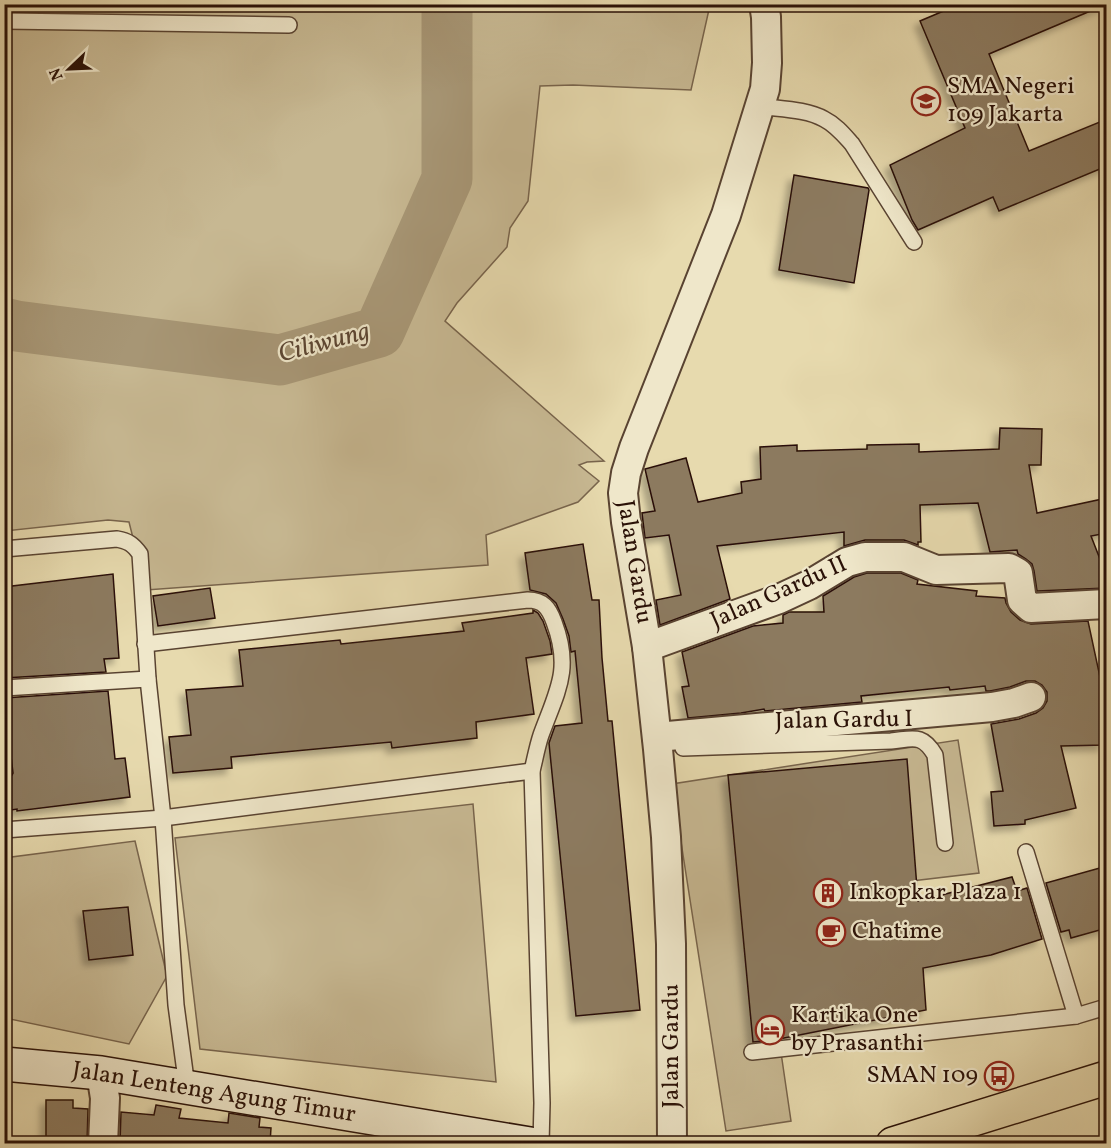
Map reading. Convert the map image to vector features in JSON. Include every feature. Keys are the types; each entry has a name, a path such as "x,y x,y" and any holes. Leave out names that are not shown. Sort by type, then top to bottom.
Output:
{"main road":[{"name":"Jalan Lenteng Agung Timur","path":"4,1064 101,1073 530,1143"},
{"path":"892,1143 1107,1078"}],"street":[{"name":"Jalan Gardu","path":"672,1143 671,944 666,837 648,647 623,493 626,473 634,448 726,214 765,88 767,63 764,4"},
{"name":"Jalan Gardu II","path":"648,647 779,599 846,562 865,557 904,557 936,570 1009,568 1018,573 1022,600 1031,608 1107,603"},
{"path":"658,743 992,706 1031,698"},
{"path":"101,1073 105,1098 103,1143"}],"lane":[{"path":"4,21 289,25"},
{"path":"759,106 813,114 825,119 841,131 852,144 914,242"},
{"path":"4,549 117,539 134,545 140,554 145,644 163,818 176,1005 187,1087"},
{"path":"145,644 516,602 537,601 545,605 551,613 560,640 562,675 556,697 540,736 532,771 542,1103 541,1143"},
{"path":"4,688 148,679"},
{"name":"Jalan Gardu I","path":"658,743 914,739 924,741 934,755 945,843"},
{"path":"4,830 163,818 532,771"},
{"path":"1026,852 1076,1017"},
{"path":"752,1052 1076,1017 1107,1006"}],"shaded area":[{"path":"5,5 710,5 691,90 573,85 540,86 528,201 510,228 507,247 457,303 445,321 604,461 579,465 599,481 578,502 486,535 488,565 146,590 129,522 108,520 5,531"},
{"path":"958,740 979,873 903,882 778,1032 791,1121 726,1131 672,784"},
{"path":"473,804 496,1082 200,1049 175,838"},
{"path":"135,841 167,976 129,1044 5,1018 4,858"}],"building":[{"path":"960,4 1107,4 989,54 1029,151 1107,119 1107,166 999,211 993,197 918,230 890,165 965,128 920,21"},
{"path":"794,175 868,188 854,283 779,270"},
{"path":"1000,428 1042,429 1041,465 1029,465 1037,513 1107,498 1107,533 1091,536 1107,577 1107,588 1037,591 1032,564 1018,554 1017,550 990,552 978,503 920,505 921,542 918,542 918,545 904,540 865,540 844,546 844,532 717,546 730,599 660,625 656,600 681,595 669,535 645,538 642,513 655,511 645,469 686,458 698,502 742,493 741,482 761,479 760,447 797,445 797,451 867,449 867,445 919,444 919,452 999,449"},
{"path":"583,544 592,600 599,600 608,721 612,721 640,1010 576,1016 549,743 555,726 582,723 575,651 571,652 569,636 556,603 546,594 530,590 525,553"},
{"path":"867,573 901,573 918,580 917,584 977,591 976,596 1005,598 1011,612 1020,620 1031,624 1088,621 1103,691 1104,745 1061,746 1076,808 1025,820 1025,824 994,826 991,792 1003,791 991,724 1019,719 1043,708 1047,701 1047,692 1035,681 1026,681 990,691 986,691 985,686 950,690 949,687 861,696 862,702 765,711 764,709 688,718 682,687 689,686 682,652 753,626 783,623 783,615 789,612 824,612 823,596 854,577"},
{"path":"113,574 119,658 104,659 106,672 4,678 4,587"},
{"path":"210,588 215,618 158,626 153,596"},
{"path":"533,610 543,621 552,654 526,658 534,714 476,722 477,738 392,748 391,742 231,757 232,768 173,773 169,737 191,735 186,690 243,686 239,650 340,640 341,644 464,631 462,623 533,613"},
{"path":"108,691 115,759 125,758 130,797 4,811 4,776 13,773 4,698"},
{"name":"Inkopkar Plaza 1","path":"907,759 918,901 1012,877 1017,891 1027,888 1042,939 991,955 923,968 926,1010 774,1040 753,1042 728,775"},
{"path":"1107,866 1107,928 1071,938 1069,930 1061,932 1046,883"},
{"path":"128,907 133,955 89,960 83,911"},
{"path":"46,1100 73,1100 73,1108 88,1109 87,1143 46,1143"},
{"path":"156,1105 181,1109 179,1118 228,1123 229,1113 260,1118 259,1127 271,1128 270,1143 120,1143 121,1112 154,1115"}],"waterway":[{"name":"Ciliwung","path":"4,323 280,360 379,332 447,179 447,4"}],"place":[{"name":"SMA Negeri 109 Jakarta","path":"926,101"},
{"name":"Inkopkar Plaza 1","path":"828,893"},
{"name":"Chatime","path":"831,932"},
{"name":"Kartika One by Prasanthi","path":"770,1030"},
{"name":"SMAN 109","path":"999,1076"}]}
